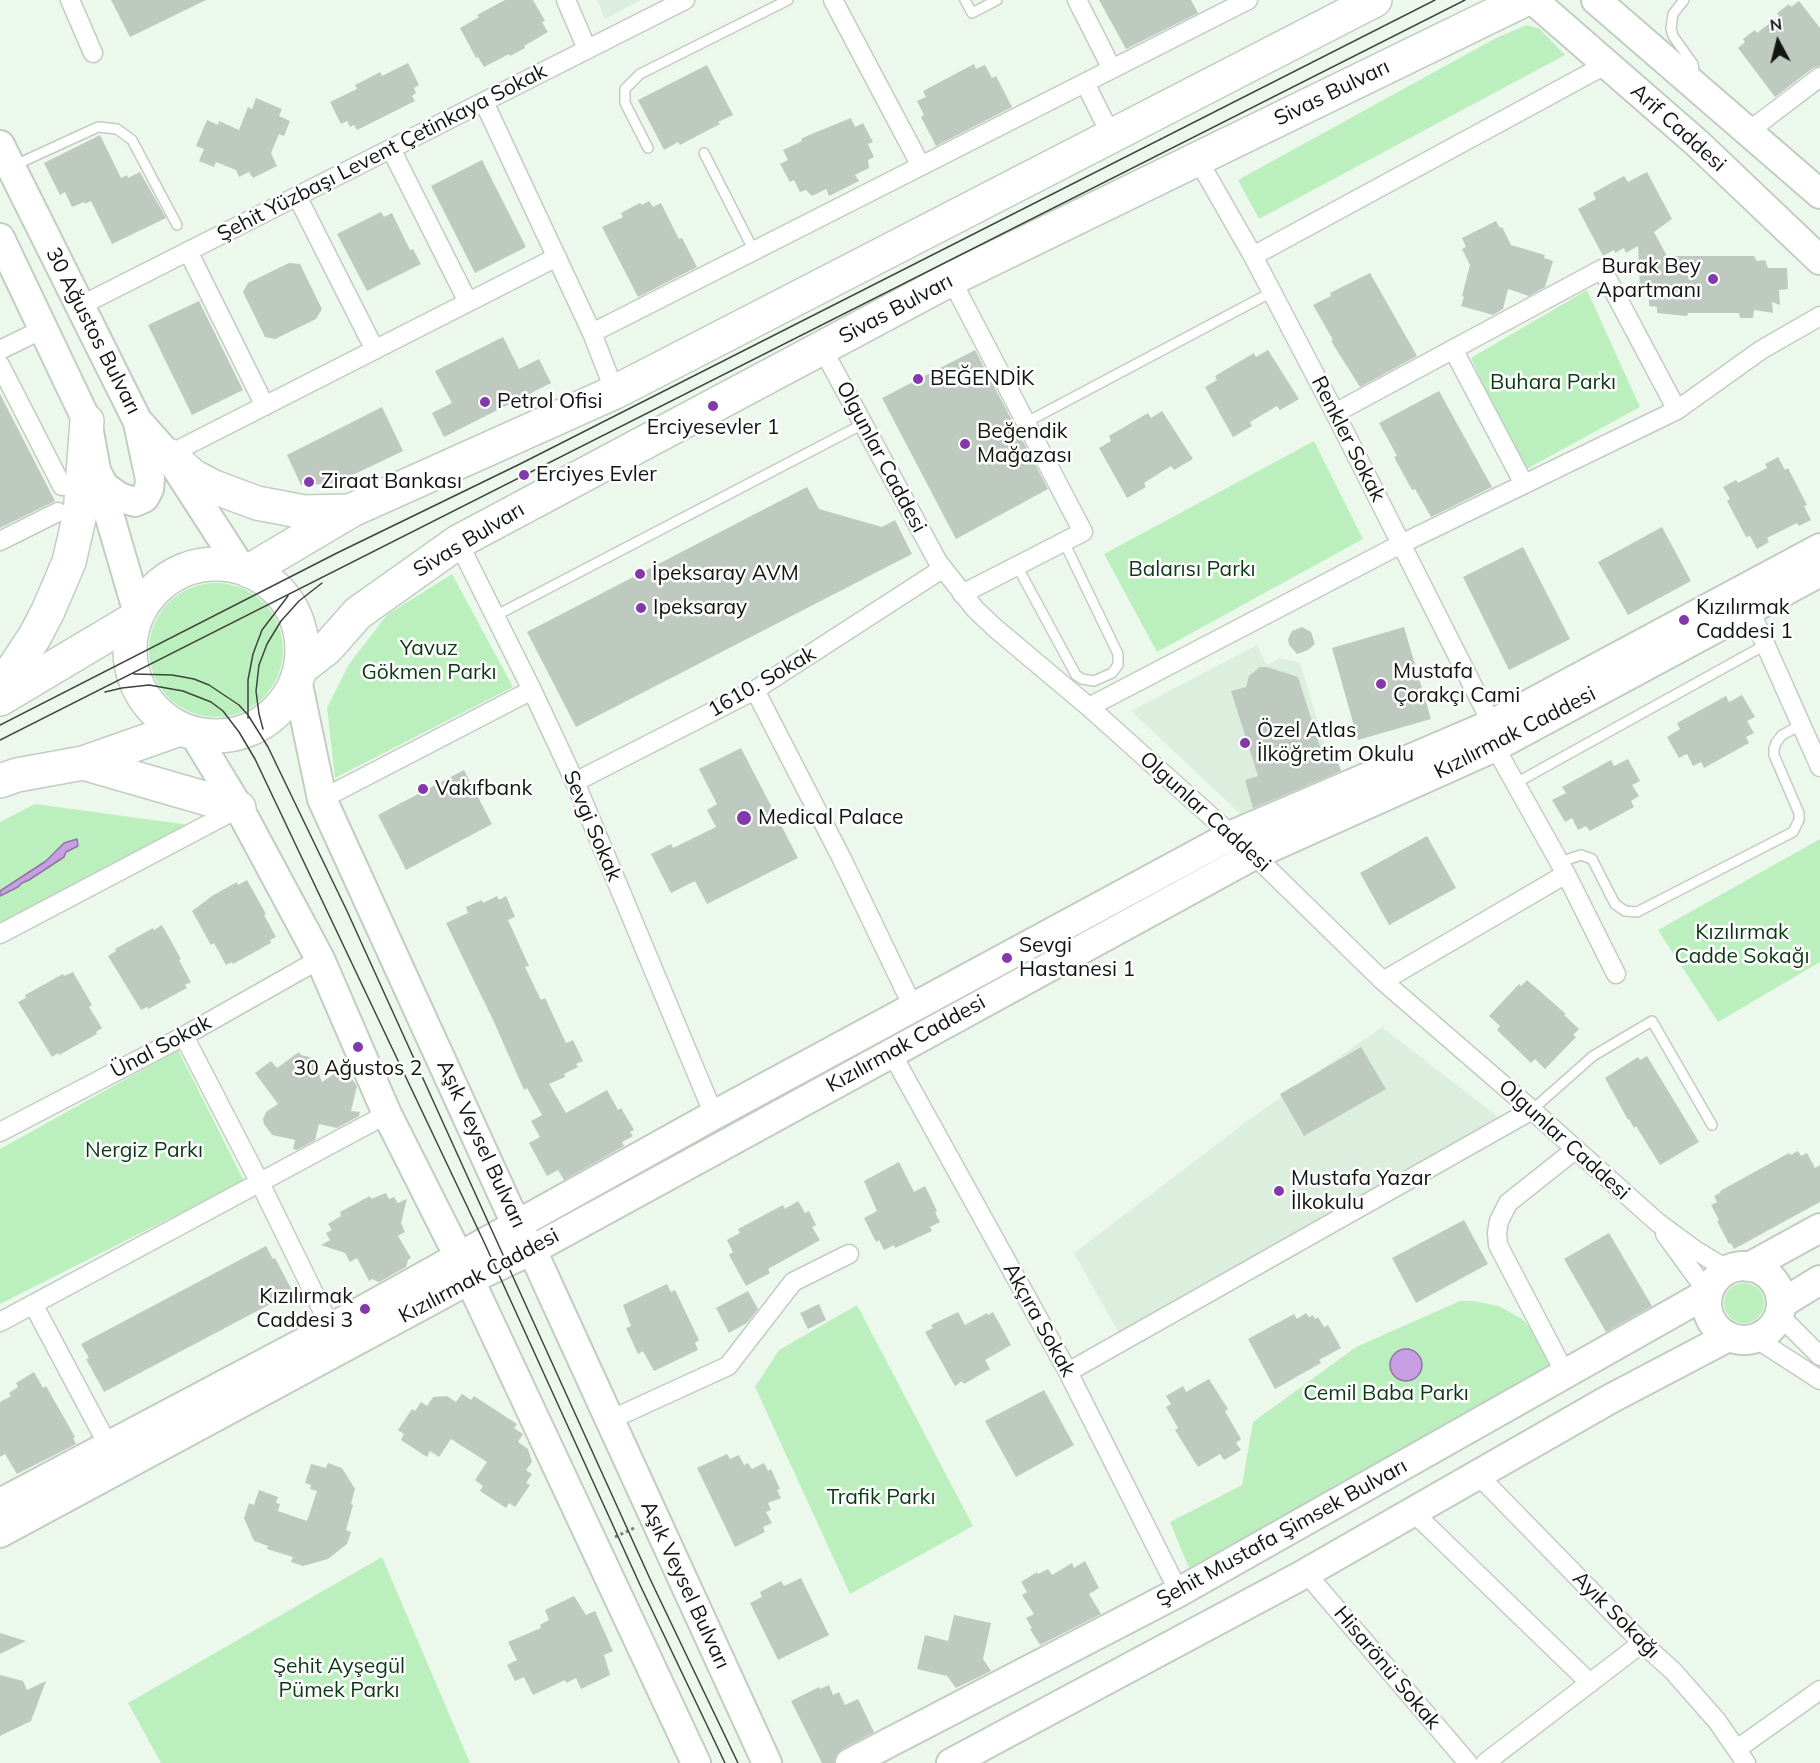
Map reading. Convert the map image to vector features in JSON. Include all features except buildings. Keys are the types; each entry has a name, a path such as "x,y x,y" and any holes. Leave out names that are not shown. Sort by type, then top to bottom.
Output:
{"highway":[{"path":"245,569 352,510 615,392 1375,0"},
{"name":"Sivas Bulvarı","path":"299,674 326,649 358,613 458,542 951,279 1524,0"},
{"path":"0,689 48,611 69,562 80,514 87,421"},
{"path":"168,455 193,476 257,504 304,512 352,510"},
{"path":"207,564 223,564 245,569 270,582 283,592 291,604 301,636 299,674 281,707 261,723 245,731 225,736 209,736 187,731 155,712 136,684 129,646 137,616 151,593 176,573 207,564"},
{"path":"0,699 137,616"},
{"path":"0,781 83,763 187,731"},
{"path":"83,763 239,808"}],"main road":[{"name":"Arif Caddesi","path":"1533,0 1697,143 1820,260"},
{"name":"Arif Caddesi","path":"1596,0 1820,194"},
{"name":"30 Ağustos Bulvarı","path":"5,156 137,420 168,455 245,569"},
{"name":"30 Ağustos Bulvarı","path":"0,238 87,421 96,470 137,616"},
{"path":"96,470 104,486 119,498 135,502 144,498 149,489 150,479 137,420"},
{"name":"Kızılırmak Caddesi","path":"0,1533 464,1269 516,1224 714,1115 914,1009 1232,835 1494,736 1820,548"},
{"name":"Kızılırmak Caddesi","path":"0,1503 331,1328 464,1269 532,1250 1254,855 1750,610 1820,572"},
{"name":"Aşık Veysel Bulvarı","path":"299,674 322,799 516,1224 532,1250 766,1763"},
{"path":"187,731 239,808 320,959 387,1114 464,1269 696,1763"},
{"path":"1741,1338 1719,1331 1708,1314 1706,1303 1713,1283 1820,1228"},
{"path":"1739,1268 1768,1276 1775,1284 1779,1294 1780,1309"},
{"path":"951,1763 981,1756 1610,1399 1741,1338 1768,1332 1780,1309 1820,1280"},
{"name":"Şehit Mustafa Şimsek Bulvarı","path":"850,1763 1179,1592 1708,1293"}],"street":[{"path":"70,0 93,53"},
{"path":"566,0 587,49"},
{"name":"Şehit Yüzbaşı Levent Çetinkaya Sokak","path":"80,306 685,0"},
{"path":"833,0 921,166"},
{"path":"1077,0 1112,69"},
{"path":"592,333 1248,0"},
{"path":"1253,256 1607,64"},
{"path":"1749,131 1820,77"},
{"path":"1085,83 1112,137"},
{"path":"484,102 592,333 615,392"},
{"path":"391,149 468,302"},
{"name":"Renkler Sokak","path":"1197,158 1253,256 1335,413 1516,783 1563,868 1616,974"},
{"path":"297,196 375,350"},
{"path":"188,251 265,406"},
{"path":"168,455 557,257"},
{"path":"1335,413 1602,269 1677,410"},
{"path":"951,279 1083,532 962,594"},
{"path":"1089,707 1401,544 1677,410 1761,350 1820,316"},
{"path":"0,350 43,329"},
{"name":"Olgunlar Caddesi","path":"822,348 942,569 962,594 995,628 1074,684 1089,707 1254,855 1383,981 1657,1222"},
{"path":"1453,349 1524,484"},
{"path":"0,365 62,486"},
{"path":"0,542 58,512"},
{"name":"Sevgi Sokak","path":"458,542 575,782 714,1115"},
{"name":"1610. Sokak","path":"575,782 755,690 942,569"},
{"path":"1750,610 1820,767"},
{"path":"322,799 532,690"},
{"path":"755,690 842,859 914,1009"},
{"path":"0,934 239,808"},
{"path":"1383,981 1563,868"},
{"name":"Ünal Sokak","path":"0,1132 184,1036 320,959"},
{"path":"184,1036 331,1328"},
{"name":"Akçıra Sokak","path":"891,1052 1068,1372 1179,1592"},
{"path":"1068,1372 1532,1110"},
{"path":"0,1322 387,1114"},
{"path":"1565,1373 1498,1245 1497,1233 1499,1221 1508,1203 1576,1149"},
{"path":"1657,1222 1695,1250 1739,1268"},
{"path":"1657,1222 1708,1293"},
{"path":"610,1420 728,1366 793,1282 849,1254"},
{"path":"33,1304 108,1445"},
{"path":"1780,1309 1820,1356"},
{"path":"1741,1338 1820,1380"},
{"name":"Ayık Sokağı","path":"1478,1475 1642,1643 1673,1671 1695,1695 1741,1756"},
{"path":"1413,1512 1590,1683"},
{"name":"Hisarönü Sokak","path":"1306,1573 1468,1763"},
{"path":"1485,1763 1642,1643"},
{"path":"1741,1756 1820,1690"}],"lane":[{"path":"648,148 625,103 625,89 640,74 788,0"},
{"path":"966,0 972,12 997,0"},
{"path":"1684,0 1673,14 1671,28 1673,36 1693,64 1695,73 1692,83"},
{"path":"5,156 98,127 117,129 132,140 177,225"},
{"path":"704,153 754,251"},
{"path":"1025,423 1272,292"},
{"path":"495,616 863,424"},
{"path":"1017,566 1074,684 1094,681 1112,674 1118,665 1118,654 1064,542"},
{"path":"1516,783 1765,645"},
{"path":"1563,868 1581,855 1592,859 1615,904 1625,911 1637,912 1793,832 1799,820 1799,813 1774,755 1774,749 1782,735 1802,725"},
{"path":"1532,1110 1593,1056 1652,1021 1712,1125"}],"path":[{"path":"594,1546 655,1520"}],"shaded area":[{"path":"597,0 641,0 605,19"},
{"name":"Özel Atlas İlköğretim Okulu","path":"1257,645 1267,665 1280,658 1300,663 1334,776 1248,821 1131,711"},
{"path":"77,839 78,846 66,852 64,857 0,896 0,891 46,861 64,843"},
{"name":"Mustafa Yazar İlkokulu","path":"1382,1027 1514,1129 1126,1346 1074,1253 1250,1119"},
{"path":"1406,1349 1417,1354 1422,1365 1417,1376 1406,1381 1395,1376 1390,1365 1395,1354"}],"green space":[{"path":"1527,25 1540,29 1565,55 1259,219 1238,180 1496,38"},
{"name":"Buhara Parkı","path":"1587,290 1640,407 1523,471 1471,358"},
{"name":"Balarısı Parkı","path":"1314,441 1363,539 1157,652 1104,554"},
{"name":"Yavuz Gökmen Parkı","path":"452,574 513,687 335,778 327,708 349,664 387,615"},
{"path":"216,583 242,588 263,603 278,624 283,650 278,676 263,697 242,712 216,717 190,712 169,697 154,676 149,650 154,624 169,603 190,588"},
{"path":"35,804 190,825 0,939 0,822"},
{"name":"Kızılırmak Cadde Sokağı","path":"1820,839 1820,962 1718,1022 1658,930"},
{"name":"Nergiz Parkı","path":"178,1050 244,1181 0,1304 0,1149"},
{"path":"1744,1283 1752,1284 1758,1289 1763,1295 1763,1311 1758,1317 1752,1322 1744,1323 1736,1322 1730,1317 1725,1311 1724,1303 1725,1295 1730,1289 1736,1284"},
{"name":"Cemil Baba Parkı","path":"1460,1301 1499,1306 1522,1319 1532,1329 1547,1353 1551,1366 1189,1568 1170,1522 1242,1485 1253,1422 1356,1347"},
{"name":"Trafik Parkı","path":"857,1305 973,1526 850,1594 755,1387 779,1350"},
{"name":"Şehit Ayşegül Pümek Parkı","path":"382,1557 470,1763 161,1763 128,1703"}],"tram line":[{"path":"0,725 1435,0"},
{"path":"0,740 1465,0"},
{"path":"263,729 256,691 259,665 267,644 281,621 299,601 322,583"},
{"path":"248,718 248,680 253,654 262,630 288,596"},
{"path":"134,674 172,675 194,679 209,685 239,705 268,747 347,911 651,1581 738,1763"},
{"path":"105,692 149,685 183,691 211,702 223,711 255,759 484,1242 641,1587 725,1763"}],"place":[{"name":"Burak Bey Apartmanı","path":"1713,279"},
{"name":"BEĞENDİK","path":"918,379"},
{"name":"Petrol Ofisi","path":"485,402"},
{"name":"Erciyesevler 1","path":"713,406"},
{"name":"Beğendik Mağazası","path":"965,444"},
{"name":"Erciyes Evler","path":"524,475"},
{"name":"Ziraat Bankası","path":"309,482"},
{"name":"İpeksaray AVM","path":"640,574"},
{"name":"Ipeksaray","path":"641,608"},
{"name":"Kızılırmak Caddesi 1","path":"1684,620"},
{"name":"Mustafa Çorakçı Cami","path":"1381,684"},
{"name":"Özel Atlas İlköğretim Okulu","path":"1245,743"},
{"name":"Vakıfbank","path":"423,789"},
{"name":"Medical Palace","path":"744,818"},
{"name":"Sevgi Hastanesi 1","path":"1007,958"},
{"name":"30 Ağustos 2","path":"358,1047"},
{"name":"Mustafa Yazar İlkokulu","path":"1279,1191"},
{"name":"Kızılırmak Caddesi 3","path":"365,1309"}]}
